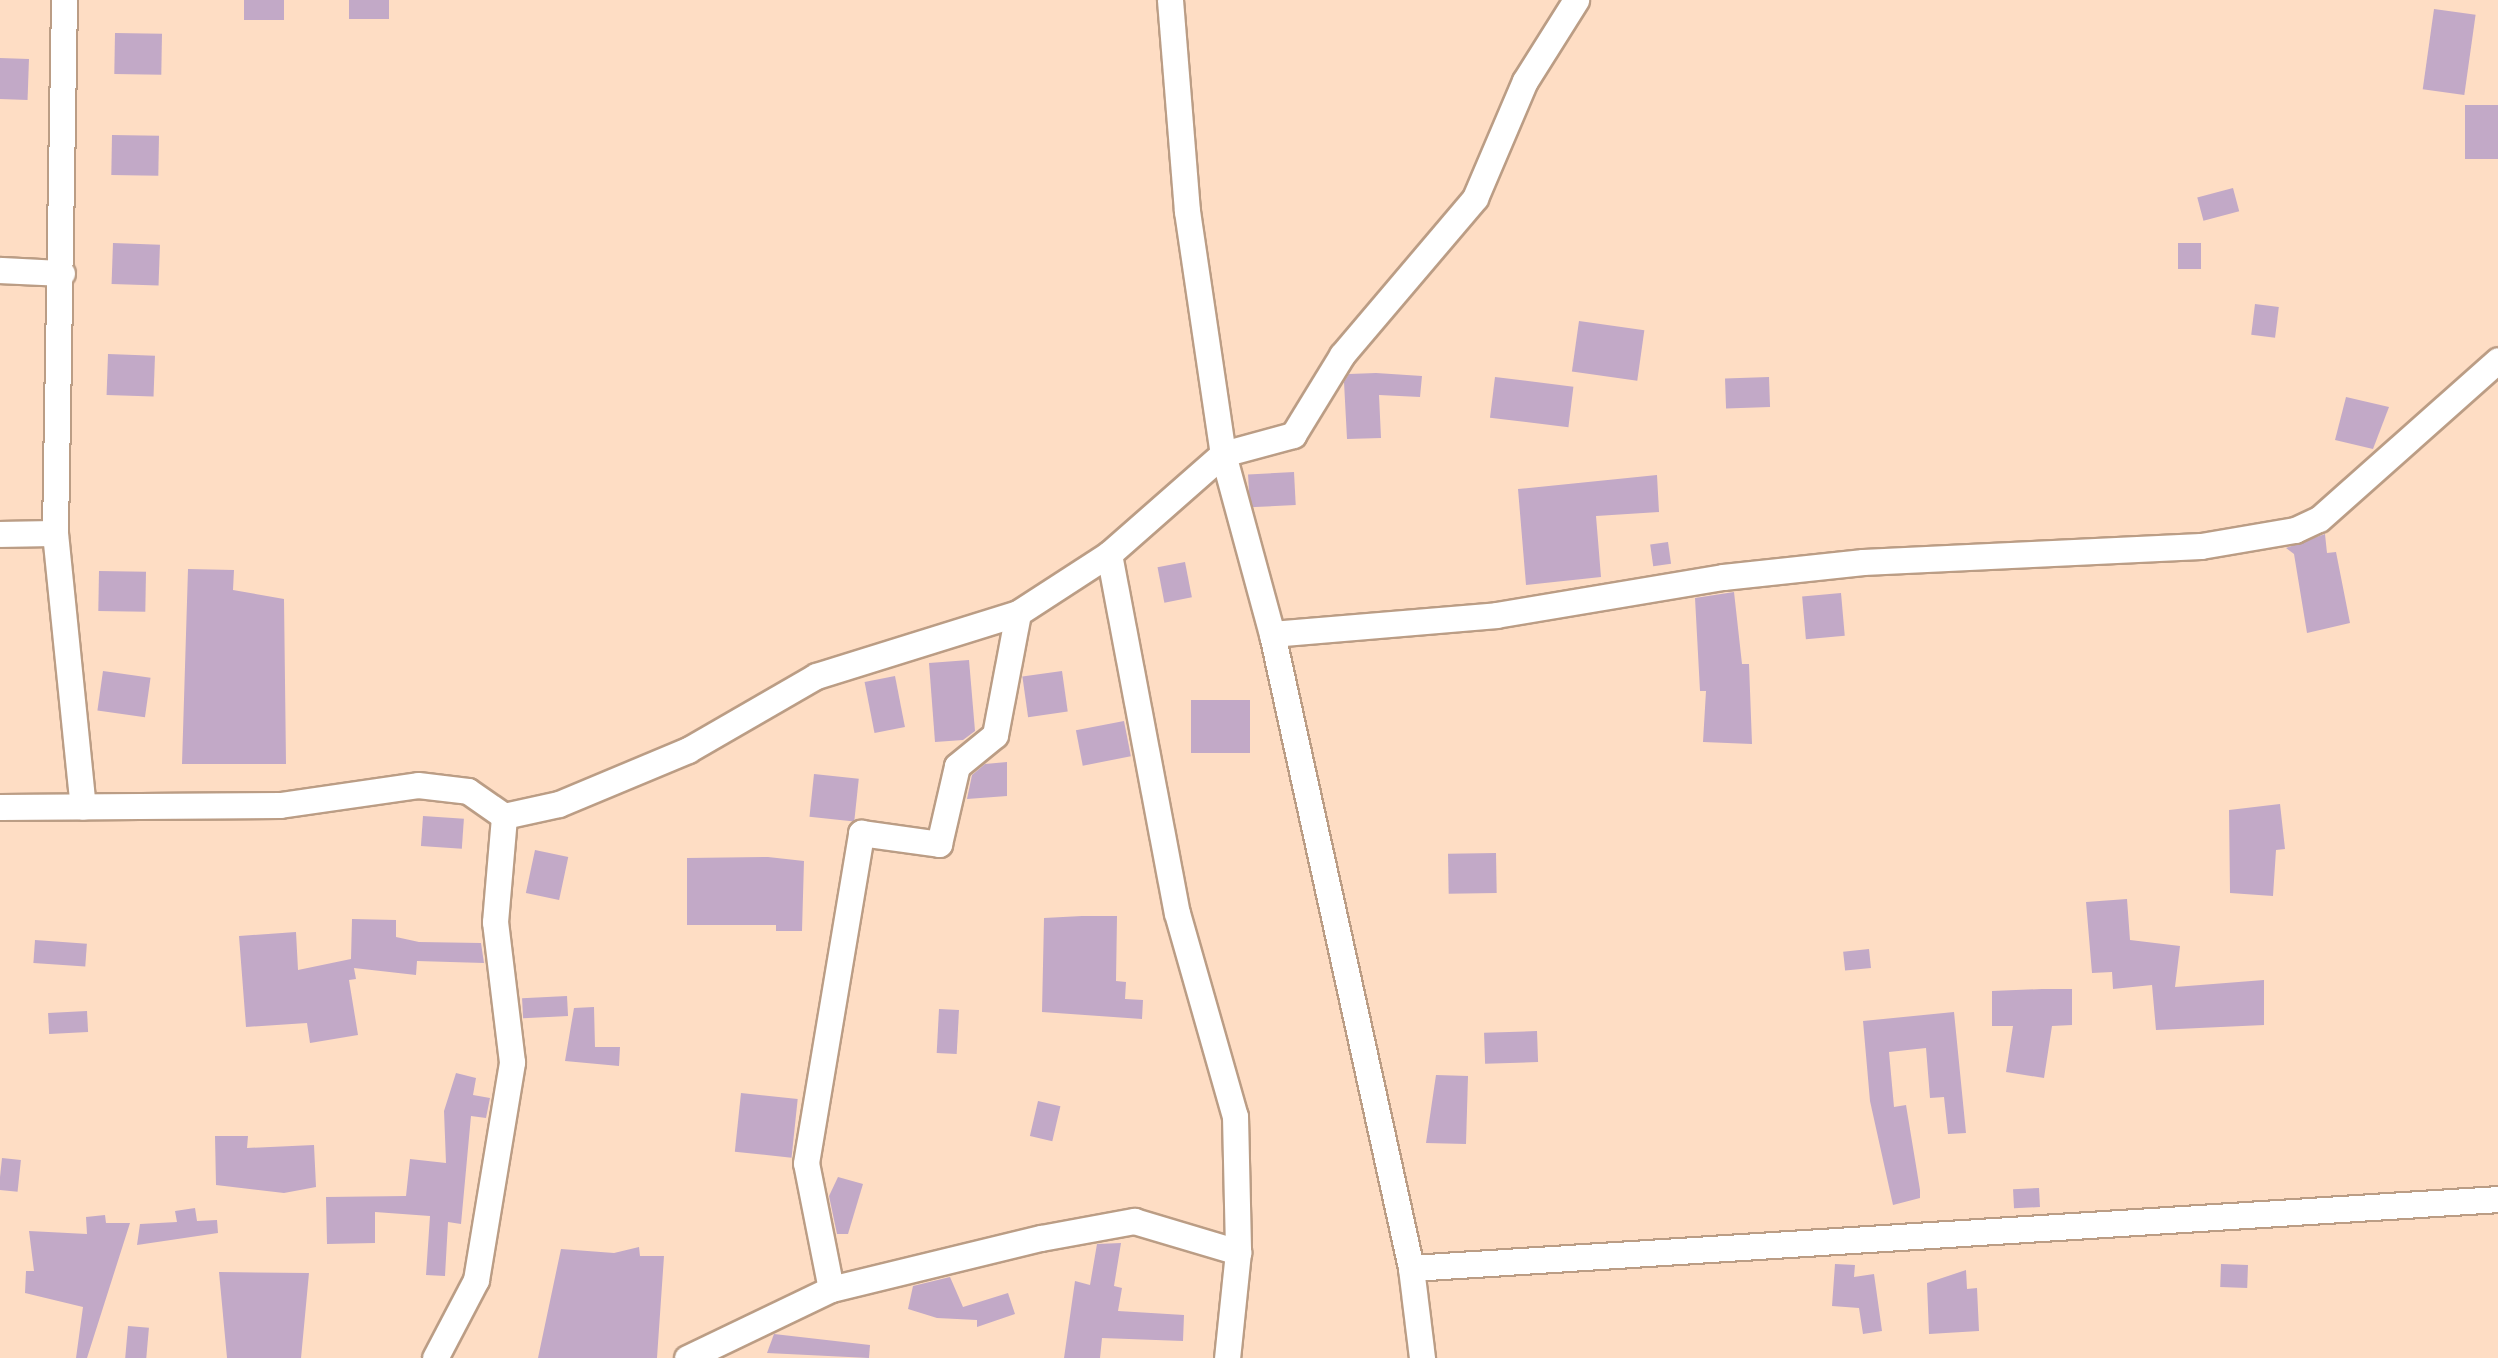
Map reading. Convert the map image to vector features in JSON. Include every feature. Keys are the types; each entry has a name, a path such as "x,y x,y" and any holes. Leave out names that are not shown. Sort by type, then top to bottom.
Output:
{"street":[{"path":"64,0 55,532 83,807"},
{"path":"1170,0 1187,211 1222,454 1272,634 1411,1268 1422,1358"},
{"path":"0,807 280,805 418,785 468,791 504,816 558,804 624,779 816,676 1018,613 1110,554 1222,454 1293,435 1342,355 1474,198 1525,81 1576,0"},
{"path":"0,270 62,272"},
{"path":"1272,634 1496,615 1617,592 1863,562 2201,546 2294,530 2319,519 2498,360"},
{"path":"0,534 55,532"},
{"path":"1110,554 1177,913 1235,1116 1238,1252 1227,1358"},
{"path":"831,1289 806,1163 860,833 938,844 956,766 995,735 1018,613"},
{"path":"435,1358 476,1280 512,1062 494,922 504,816"},
{"path":"1411,1268 2498,1199"},
{"path":"687,1358 831,1289 1134,1221 1238,1252"}],"building":[{"path":"244,0 284,0 284,20 244,20"},
{"path":"349,0 389,0 389,19 349,19"},
{"path":"2434,9 2476,15 2464,95 2423,89"},
{"path":"115,33 162,34 161,75 114,74"},
{"path":"0,58 29,59 28,100 0,99"},
{"path":"2465,105 2498,105 2498,159 2465,159"},
{"path":"112,135 159,136 158,176 111,175"},
{"path":"2233,188 2239,211 2203,221 2197,198"},
{"path":"113,243 160,245 159,286 112,284"},
{"path":"2178,243 2201,243 2201,269 2178,269"},
{"path":"2255,304 2279,307 2275,338 2251,335"},
{"path":"1579,321 1644,330 1637,381 1572,372"},
{"path":"108,354 155,356 154,397 107,395"},
{"path":"1349,374 1422,376 1420,397 1379,395 1381,438 1347,439 1344,382"},
{"path":"1495,377 1573,387 1568,427 1490,418"},
{"path":"1769,377 1770,407 1726,409 1725,379"},
{"path":"2346,397 2389,407 2373,449 2335,440"},
{"path":"1294,472 1296,505 1250,507 1248,474"},
{"path":"1657,475 1659,512 1596,516 1601,577 1526,585 1518,489"},
{"path":"2325,534 2327,553 2336,552 2350,623 2307,633 2294,554 2286,548"},
{"path":"1668,542 1671,564 1653,566 1650,545"},
{"path":"1185,562 1192,597 1164,603 1158,567"},
{"path":"188,569 234,570 233,590 284,599 286,764 182,764"},
{"path":"99,571 146,572 145,612 98,611"},
{"path":"1734,592 1742,664 1749,664 1752,744 1703,742 1706,691 1700,691 1695,598"},
{"path":"1841,593 1845,636 1806,639 1802,596"},
{"path":"969,660 975,731 963,740 935,742 929,663"},
{"path":"103,671 151,678 145,717 97,711"},
{"path":"1062,671 1068,712 1028,717 1022,677"},
{"path":"895,676 905,727 874,733 865,682"},
{"path":"1191,700 1250,700 1250,753 1191,753"},
{"path":"1124,721 1131,756 1083,766 1076,730"},
{"path":"1007,762 1007,796 967,799 972,775 985,764"},
{"path":"814,774 859,779 854,821 810,817"},
{"path":"2280,804 2285,849 2276,850 2273,896 2230,893 2229,810"},
{"path":"423,816 464,819 462,849 421,846"},
{"path":"535,850 568,857 559,900 526,893"},
{"path":"1496,853 1497,893 1449,894 1448,854"},
{"path":"768,857 804,861 802,931 776,931 776,925 687,925 687,858"},
{"path":"2127,899 2130,940 2180,946 2175,987 2264,980 2264,1025 2156,1030 2152,985 2113,989 2112,972 2092,973 2086,902"},
{"path":"1117,916 1116,981 1126,982 1125,999 1143,1000 1142,1019 1042,1012 1044,918"},
{"path":"352,919 396,920 396,937 419,942 481,943 484,963 417,961 416,975 354,968 356,979 349,980 358,1035 310,1043 307,1023 246,1027 239,936 296,932 298,970 351,959"},
{"path":"35,940 87,944 85,967 33,963"},
{"path":"1869,949 1871,968 1845,971 1843,952"},
{"path":"2072,989 2072,1025 2052,1026 2044,1078 2006,1072 2013,1026 1992,1026 1992,991"},
{"path":"567,996 568,1016 523,1018 522,998"},
{"path":"594,1007 595,1047 620,1047 619,1066 565,1061 574,1008"},
{"path":"939,1009 959,1010 957,1054 937,1053"},
{"path":"87,1011 88,1032 49,1034 48,1013"},
{"path":"1954,1012 1966,1133 1948,1134 1944,1097 1930,1098 1926,1048 1889,1052 1894,1107 1906,1105 1920,1190 1920,1198 1893,1205 1870,1101 1863,1021"},
{"path":"1537,1031 1538,1062 1485,1064 1484,1033"},
{"path":"456,1073 476,1078 473,1095 490,1098 486,1118 471,1116 461,1224 448,1222 445,1276 426,1275 430,1216 375,1212 375,1243 327,1244 326,1197 406,1196 410,1159 446,1163 444,1111"},
{"path":"1436,1075 1468,1076 1466,1144 1426,1143"},
{"path":"741,1093 798,1099 792,1158 735,1152"},
{"path":"1038,1101 1060,1106 1052,1141 1030,1136"},
{"path":"215,1136 248,1136 247,1148 314,1145 316,1187 284,1193 216,1185"},
{"path":"2,1158 21,1160 18,1192 0,1190"},
{"path":"838,1177 863,1184 848,1234 837,1234 829,1196"},
{"path":"2039,1188 2040,1207 2014,1208 2013,1189"},
{"path":"195,1208 197,1221 217,1220 218,1233 137,1245 140,1224 177,1222 175,1211"},
{"path":"105,1215 106,1223 130,1223 87,1358 76,1358 83,1307 25,1293 26,1271 34,1271 29,1231 87,1234 86,1217"},
{"path":"1121,1243 1114,1286 1122,1288 1118,1311 1184,1315 1183,1341 1102,1338 1100,1358 1064,1358 1075,1281 1090,1285 1097,1244"},
{"path":"639,1247 640,1256 664,1256 657,1358 538,1358 561,1249 614,1253"},
{"path":"1835,1264 1855,1265 1854,1277 1874,1274 1882,1331 1863,1334 1859,1308 1832,1306"},
{"path":"2221,1264 2248,1265 2247,1288 2220,1287"},
{"path":"1966,1270 1967,1289 1977,1288 1979,1331 1929,1334 1927,1283"},
{"path":"219,1272 309,1273 301,1358 227,1358"},
{"path":"950,1277 963,1307 1008,1293 1015,1314 977,1327 977,1320 937,1318 908,1309 913,1286"},
{"path":"128,1326 149,1328 146,1358 125,1358"},
{"path":"774,1334 870,1345 869,1358 767,1353"}]}
